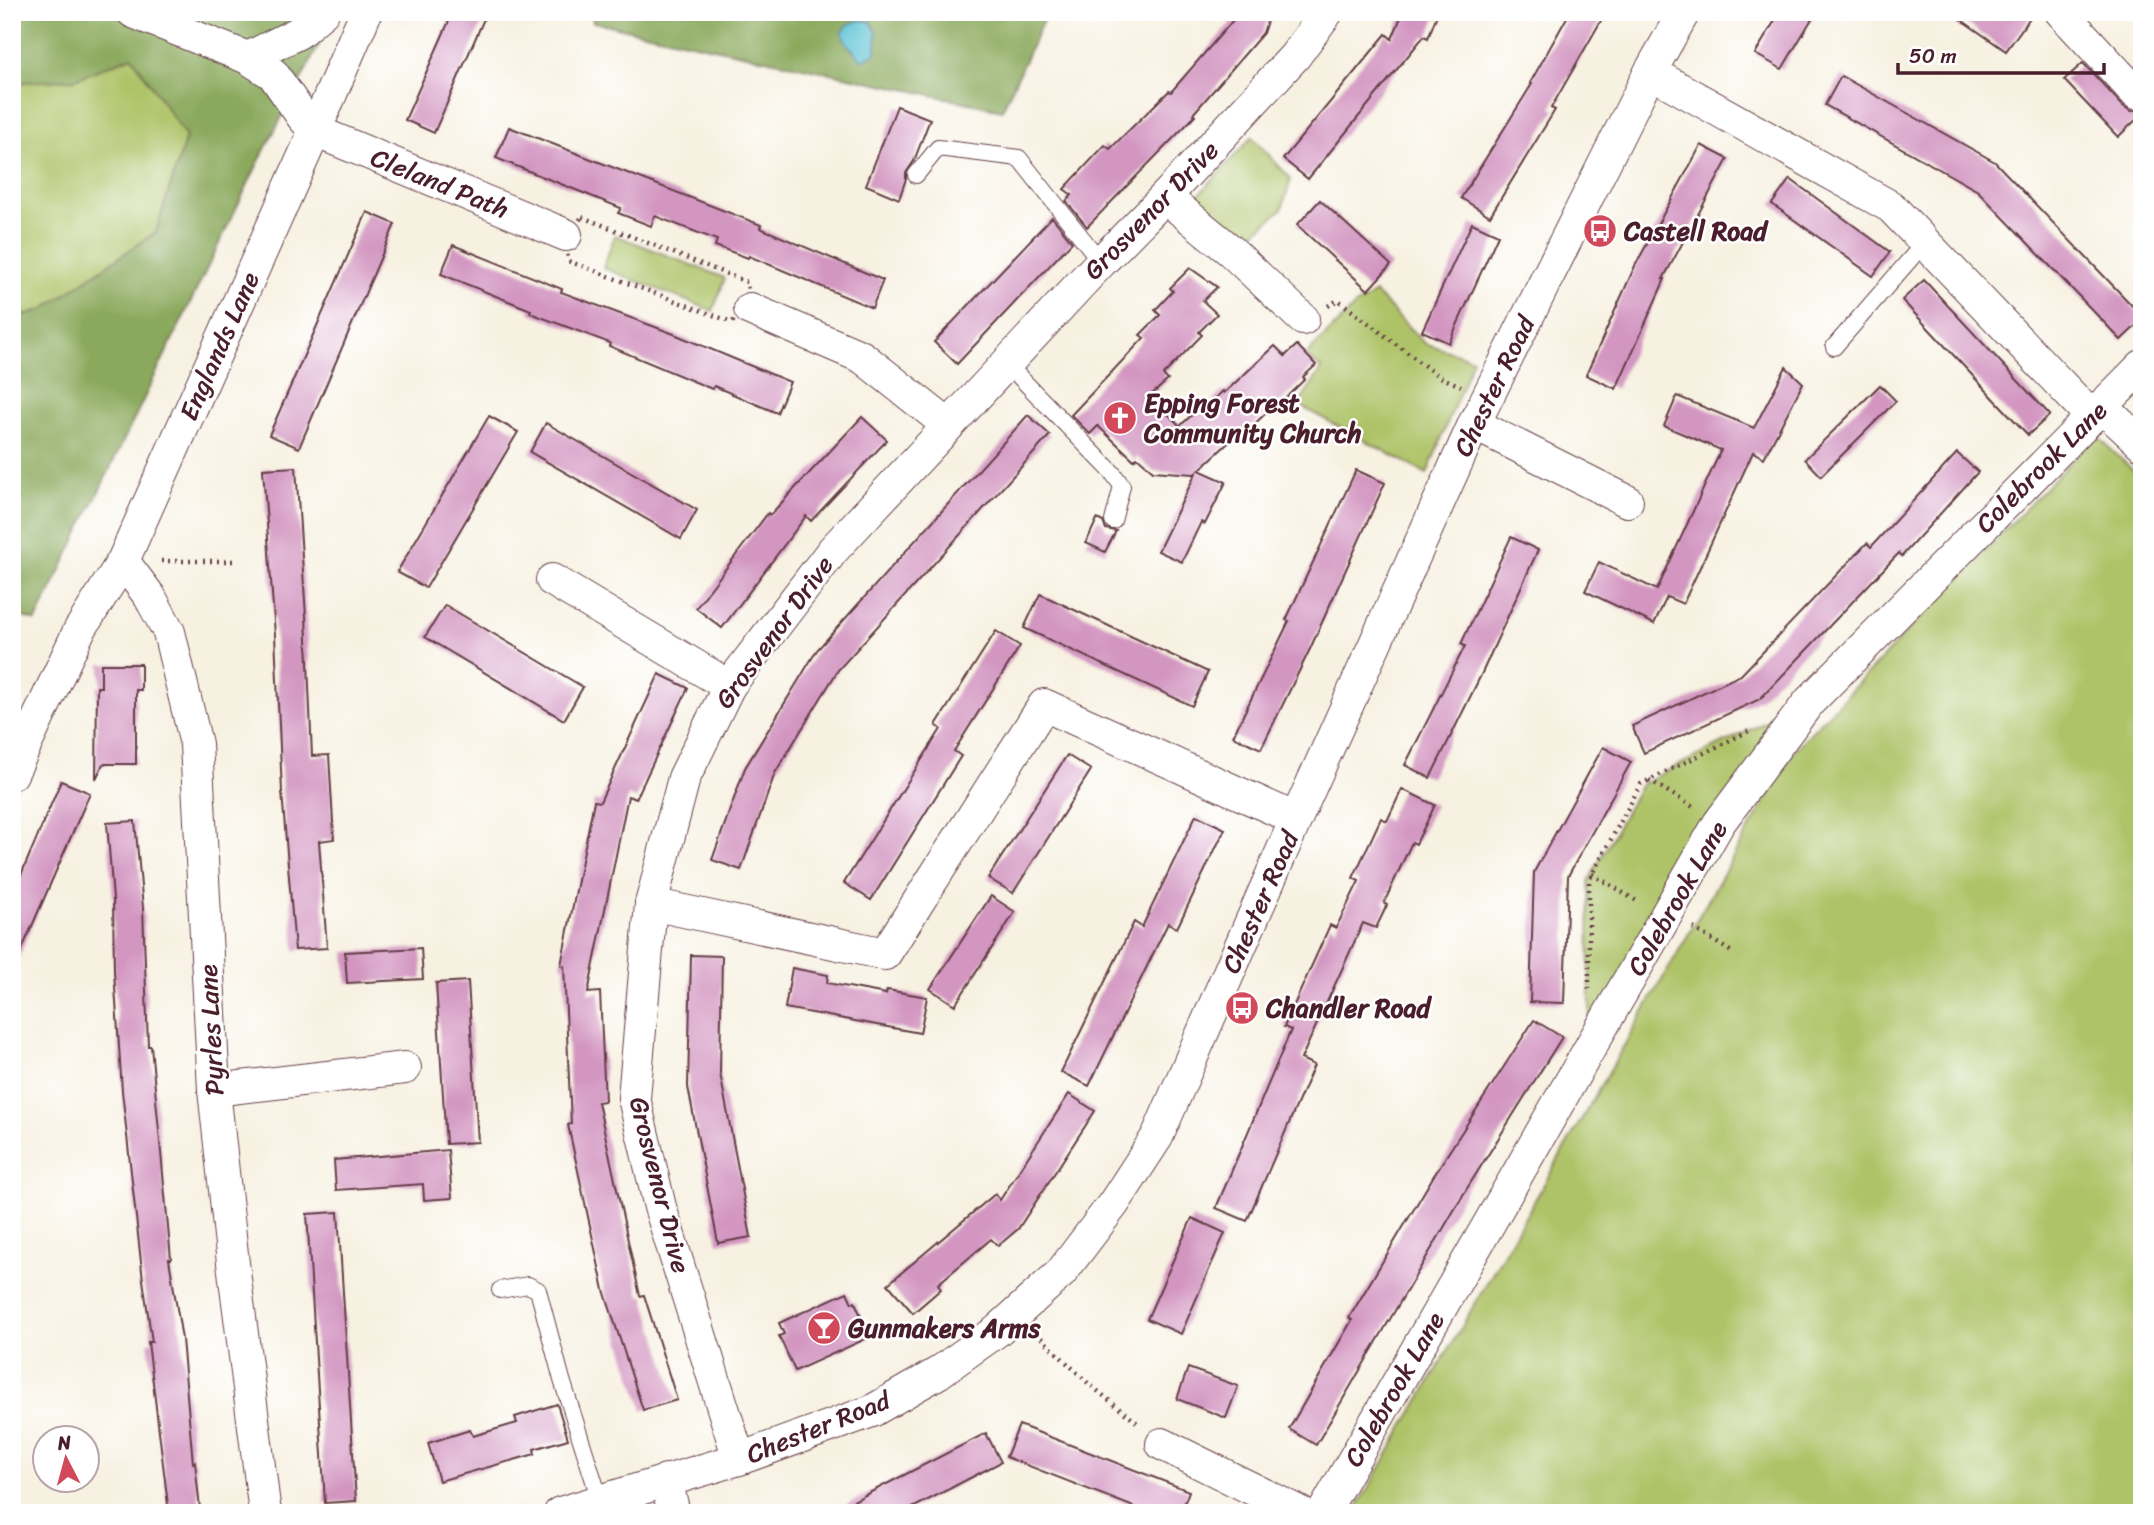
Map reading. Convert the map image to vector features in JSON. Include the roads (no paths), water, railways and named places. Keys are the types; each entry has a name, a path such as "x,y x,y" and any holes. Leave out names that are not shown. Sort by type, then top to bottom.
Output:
{"street":[{"path":"133,12 248,58 273,74 302,117 315,131"},
{"path":"248,58 298,33 323,12"},
{"name":"Englands Lane","path":"12,774 79,631 122,561 366,12"},
{"name":"Grosvenor Drive","path":"739,1459 660,1207 634,1098 650,904 684,778 729,687 833,550 1101,262 1166,197 1295,56 1327,12"},
{"name":"Chester Road","path":"561,1513 739,1459 872,1411 938,1373 997,1331 1061,1273 1114,1203 1157,1137 1296,819 1481,411 1650,72 1684,12"},
{"path":"2061,12 2136,93"},
{"path":"1650,72 1891,207 2096,411 2142,444"},
{"name":"Cleland Path","path":"315,131 566,234"},
{"path":"1166,197 1231,251 1303,319"},
{"path":"750,309 862,357 948,425"},
{"name":"Colebrook Lane","path":"1323,1513 1720,823 1809,702 2142,366"},
{"path":"1481,411 1627,501"},
{"name":"Pyrles Lane","path":"122,561 150,597 169,632 196,744 214,1090 265,1513"},
{"path":"552,580 729,687"},
{"path":"650,904 885,954 1045,705 1296,819"},
{"path":"214,1090 405,1068"},
{"path":"1151,1435 1301,1513"},
{"path":"666,1480 674,1513"}],"lane":[{"path":"916,175 938,148 1019,158 1101,262"},
{"path":"1834,347 1925,243"},
{"path":"1007,363 1112,472 1122,486 1113,521"},
{"path":"500,1290 528,1285 538,1290 562,1380 600,1500"}],"water":[{"path":"861,20 871,22 877,33 876,53 862,60 847,44 842,33 848,24"}],"place":[{"name":"Castell Road","path":"1600,231"},
{"name":"Epping Forest Community Church","path":"1120,418"},
{"name":"Chandler Road","path":"1242,1008"},
{"name":"Gunmakers Arms","path":"824,1328"}]}
